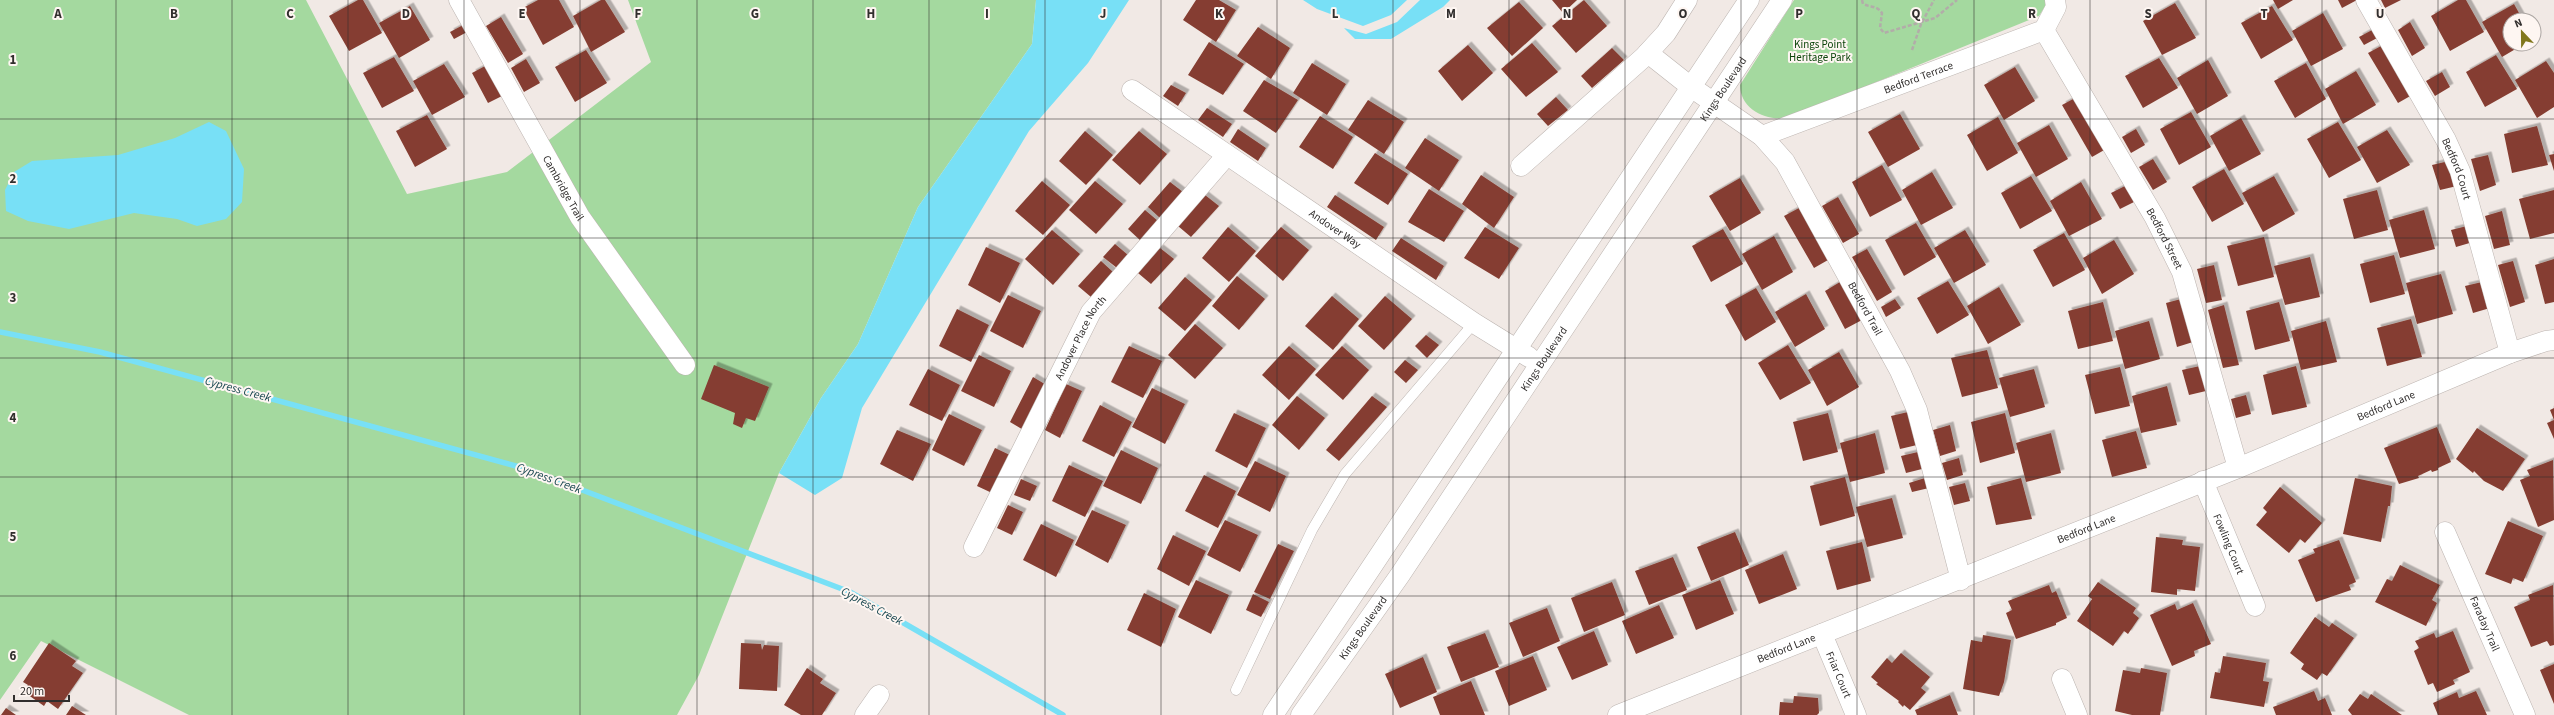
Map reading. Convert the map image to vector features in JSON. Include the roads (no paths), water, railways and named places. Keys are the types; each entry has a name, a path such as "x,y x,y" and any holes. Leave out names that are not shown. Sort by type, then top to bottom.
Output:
{"street":[{"name":"Cambridge Trail","path":"459,0 580,217 685,365"},
{"path":"1521,166 1648,53 1666,32 1687,0"},
{"path":"1273,715 1749,0"},
{"name":"Kings Boulevard","path":"1301,715 1400,575 1782,0"},
{"path":"2044,30 2056,7 2055,0"},
{"name":"Bedford Court","path":"2366,0 2446,140 2460,172 2510,353"},
{"name":"Bedford Terrace","path":"1762,136 2044,30"},
{"name":"Bedford Street","path":"2044,30 2155,218 2182,272 2238,468"},
{"name":"Bedford Trail","path":"1648,53 1691,87 1762,136 1785,162 1900,371 1917,410 1961,580"},
{"name":"Andover Way","path":"1132,90 1474,322 1541,364"},
{"name":"Andover Place North","path":"974,547 1091,312 1227,155"},
{"name":"Bedford Lane","path":"1618,715 1961,580 2238,468 2510,353 2546,341 2554,340"},
{"name":"Fowling Court","path":"2203,481 2255,606"},
{"name":"Faraday Trail","path":"2445,532 2524,715"},
{"name":"Friar Court","path":"1822,634 1856,715"},
{"path":"2062,679 2077,715"},
{"path":"865,715 879,695"}],"lane":[{"path":"1236,690 1312,530 1345,474 1474,322"}],"water":[{"path":"1036,0 1129,0 1088,63 1029,131 862,408 842,478 815,495 779,473 821,398 858,344 918,207 1032,44"},
{"path":"1303,0 1407,0 1391,15 1363,26 1317,9"},
{"path":"1420,0 1450,0 1443,7 1391,39 1355,39 1344,28 1366,34 1397,22"},
{"path":"209,122 226,131 244,169 242,202 226,219 197,226 177,219 134,213 69,229 28,221 6,211 5,190 14,172 32,161 118,155 175,138"}],"waterway":[{"name":"Cypress Creek","path":"0,332 100,352 527,469 850,592 1063,715"}],"park label":[{"name":"Kings Point Heritage Park","path":"1820,50"}]}
